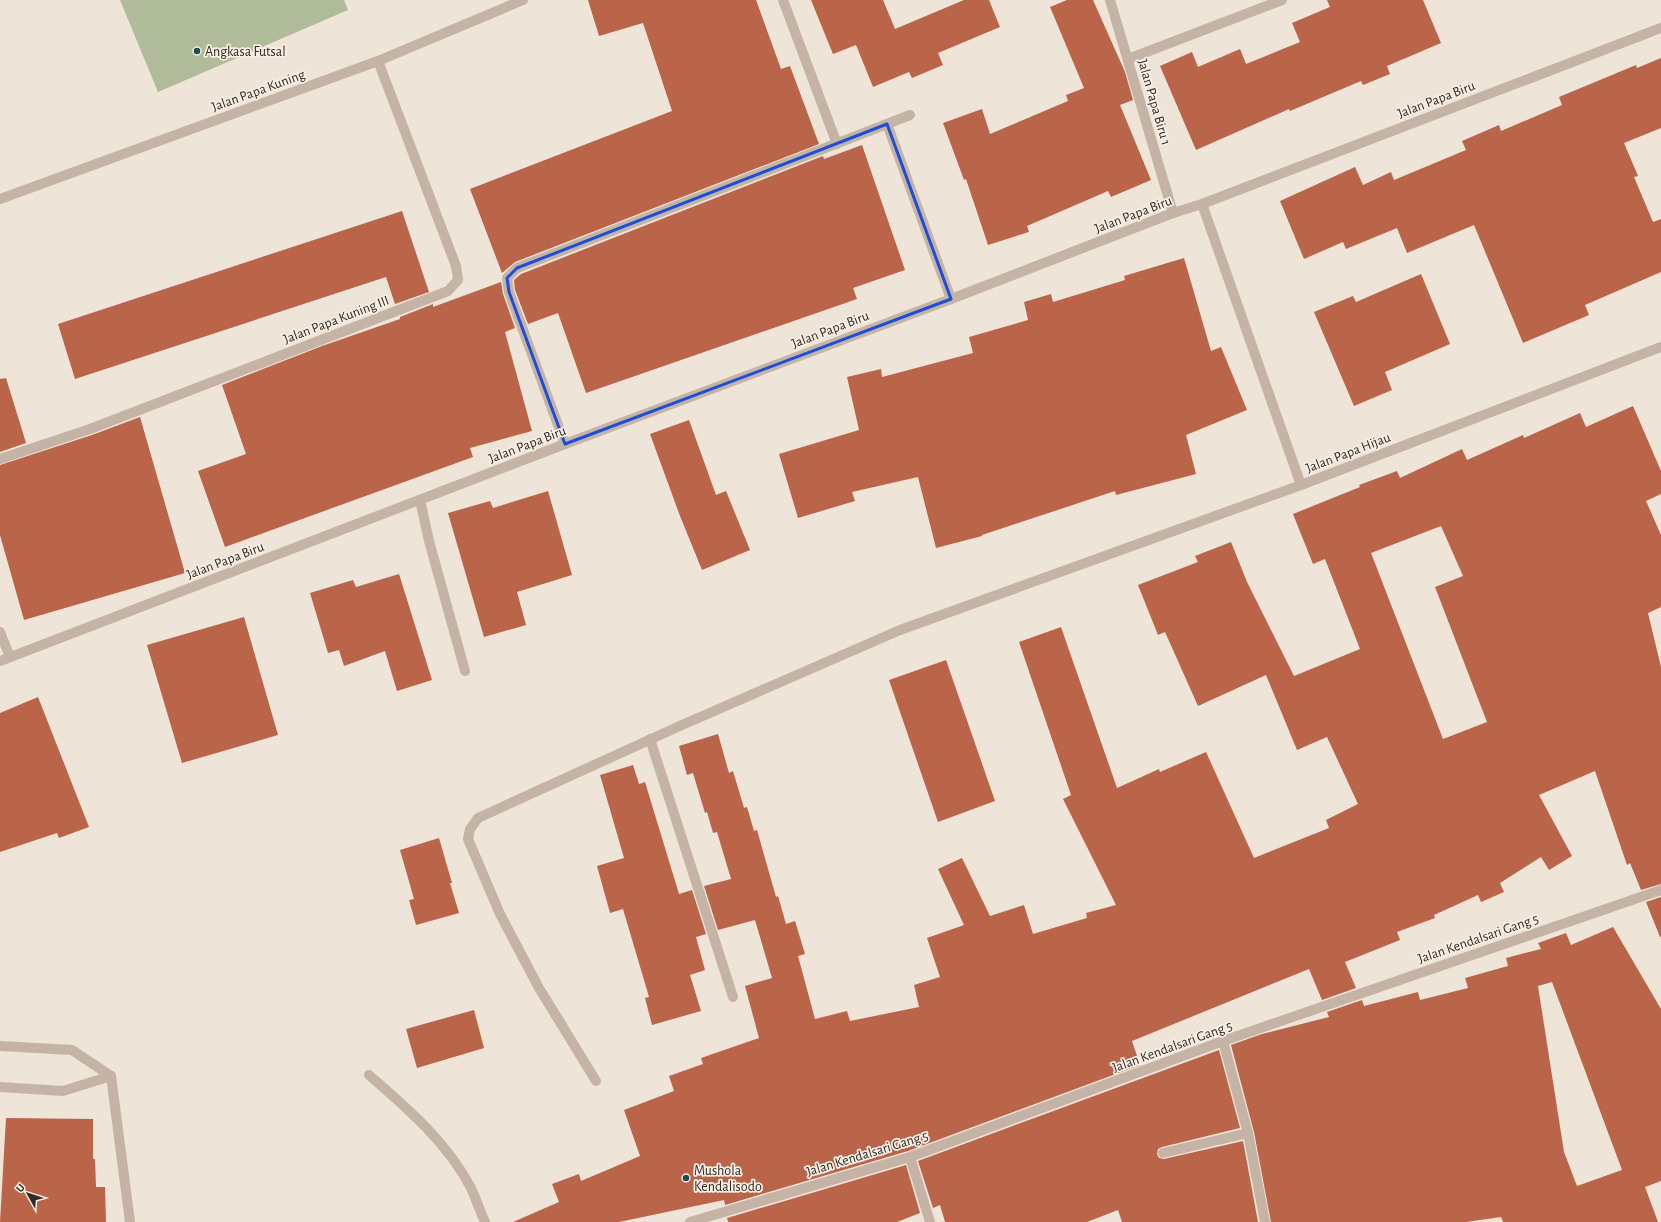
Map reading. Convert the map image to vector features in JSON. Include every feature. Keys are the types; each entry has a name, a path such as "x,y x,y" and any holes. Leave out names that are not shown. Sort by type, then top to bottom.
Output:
{"street":[{"name":"Jalan Papa Kuning","path":"0,199 378,61 523,0"},
{"path":"783,0 837,144"},
{"name":"Jalan Papa Biru 1","path":"1110,0 1173,213"},
{"path":"1128,59 1282,0"},
{"name":"Jalan Papa Biru","path":"5,659 565,444 951,299 1173,213 1202,204 1661,28"},
{"name":"Jalan Papa Kuning III","path":"0,459 90,429 448,291 458,280 456,266 378,61"},
{"path":"565,444 509,292 507,278 517,268 910,115"},
{"path":"887,124 951,299"},
{"name":"Jalan Papa Hijau","path":"1202,204 1301,485 1661,346"},
{"path":"596,1081 539,988 500,914 470,846 468,834 473,823 478,818 650,739 900,630 1301,485"},
{"path":"420,500 429,541 465,671"},
{"path":"0,632 5,659"},
{"path":"650,739 733,997"},
{"name":"Jalan Kendalsari Gang 5","path":"690,1222 709,1219 910,1157 1223,1041 1661,890"},
{"path":"1223,1041 1248,1134 1265,1222"},
{"path":"0,1046 72,1050 111,1076 130,1222"},
{"path":"369,1075 399,1101 439,1141 471,1188 485,1222"},
{"path":"0,1087 63,1091 111,1076"},
{"path":"1164,1153 1248,1134"},
{"path":"910,1157 930,1222"}],"highlighted area":[{"path":"887,124 951,299 565,444 509,292 507,278 517,268"}],"green space":[{"name":"Angkasa Futsal","path":"120,0 344,0 348,10 158,92"}],"building":[{"path":"588,0 756,0 781,69 790,66 819,144 515,262 502,273 470,189 672,111 643,23 599,36"},
{"path":"811,0 883,0 895,29 964,0 989,0 1000,27 938,53 943,65 912,78 909,72 873,87 856,45 833,54"},
{"path":"1067,0 1093,0 1125,72 1133,100 1120,105 1151,180 1111,197 1108,191 1027,226 1029,232 988,245 966,179 964,180 943,123 982,109 990,134 1068,101 1066,95 1084,88 1050,7"},
{"path":"1327,0 1423,0 1441,43 1387,66 1390,74 1363,85 1361,81 1290,111 1289,109 1196,150 1160,66 1192,52 1198,67 1240,49 1246,64 1300,42 1292,23 1330,7"},
{"path":"1661,58 1661,128 1624,143 1638,176 1634,177 1653,222 1661,219 1661,272 1585,305 1589,315 1523,343 1474,225 1407,253 1397,228 1346,249 1343,242 1304,259 1280,201 1355,167 1363,185 1391,172 1394,180 1466,150 1462,141 1499,125 1501,131 1562,105 1559,97 1636,65 1637,68"},
{"path":"862,145 905,270 853,288 857,299 586,393 558,313 528,324 515,290 514,280 521,274 823,156 824,159"},
{"path":"402,211 429,292 395,304 386,277 75,379 58,324"},
{"path":"1184,258 1211,351 1221,347 1247,410 1186,435 1196,474 1116,495 1115,491 982,536 936,548 918,477 852,492 855,501 798,518 779,454 859,430 847,377 881,369 882,377 973,353 969,337 1028,320 1024,302 1051,294 1053,302 1125,280 1124,276"},
{"path":"1421,274 1450,344 1385,372 1392,390 1354,406 1314,312 1353,296 1356,302"},
{"path":"501,282 503,294 515,328 505,332 532,431 470,448 473,457 225,547 198,471 246,454 222,385 322,346 400,319 400,317 433,304 433,307"},
{"path":"6,378 26,443 0,452 0,379"},
{"path":"1633,406 1661,471 1661,494 1646,501 1661,535 1661,607 1648,613 1661,667 1661,884 1641,890 1630,863 1627,865 1595,771 1539,795 1572,856 1549,870 1541,857 1500,883 1504,892 1481,902 1478,895 1434,915 1435,918 1397,932 1400,940 1345,962 1356,988 1322,1000 1309,969 1132,1041 1140,1065 908,1151 725,1205 724,1200 619,1222 513,1222 559,1202 552,1184 579,1174 581,1181 640,1156 624,1110 674,1091 669,1076 703,1064 701,1058 759,1038 745,986 772,978 755,920 718,930 704,886 731,879 717,832 713,833 707,812 705,813 693,773 687,775 679,746 718,734 729,773 733,771 744,808 747,807 754,831 757,830 776,897 778,896 786,924 795,921 805,954 798,956 815,1019 847,1011 850,1021 919,1007 914,985 940,977 927,938 964,925 938,869 962,858 990,916 1024,905 1033,934 1087,918 1086,913 1116,905 1063,799 1071,795 1019,642 1061,627 1117,788 1159,769 1160,772 1206,752 1254,858 1329,828 1326,820 1358,804 1327,737 1297,750 1266,675 1198,706 1165,632 1158,635 1138,585 1198,562 1195,556 1231,542 1247,582 1294,676 1360,649 1325,559 1313,564 1293,514 1360,487 1359,485 1397,471 1400,478 1462,449 1467,460 1523,435 1524,438 1580,413 1586,427","holes":["1441,526 1463,576 1435,587 1487,722 1443,739 1371,553"]},
{"path":"140,417 185,573 24,620 0,535 0,465 92,435"},
{"path":"689,420 716,495 726,491 750,550 702,570 680,516 650,434"},
{"path":"548,491 572,575 517,592 526,625 484,637 448,513 490,501 493,508"},
{"path":"399,574 432,680 397,691 385,651 344,666 339,650 328,653 310,593 353,580 356,587"},
{"path":"244,617 278,735 182,763 147,645"},
{"path":"946,660 995,801 938,822 889,680"},
{"path":"38,697 89,827 59,838 57,833 0,852 0,713"},
{"path":"633,765 639,784 645,782 679,894 692,890 706,934 696,937 705,970 690,975 701,1011 652,1025 645,998 649,997 623,909 610,913 597,866 624,858 600,775"},
{"path":"439,838 459,913 416,925 409,900 414,899 400,850"},
{"path":"1661,897 1661,937 1660,937 1646,902"},
{"path":"1613,927 1661,1009 1661,1181 1645,1187 1658,1222 1503,1222 1501,1217 1466,1222 1271,1222 1254,1132 1231,1045 1262,1034 1329,1017 1327,1012 1362,1000 1364,1006 1418,992 1420,1000 1468,988 1465,978 1508,966 1506,958 1541,949 1538,943 1566,933 1571,945","holes":["1552,982 1622,1170 1577,1186 1564,1152 1538,986"]},
{"path":"474,1010 484,1048 417,1068 406,1029"},
{"path":"1219,1050 1240,1128 1162,1147 1158,1149 1157,1154 1159,1158 1164,1159 1243,1141 1258,1222 1122,1222 1118,1210 1087,1222 945,1222 940,1205 933,1208 918,1161"},
{"path":"6,1118 93,1119 93,1159 95,1159 96,1187 105,1187 106,1222 0,1222"},
{"path":"906,1165 920,1213 897,1222 728,1222 727,1218"}],"place":[{"name":"Angkasa Futsal","path":"197,51"},
{"name":"Mushola Kendalisodo","path":"686,1178"}]}
